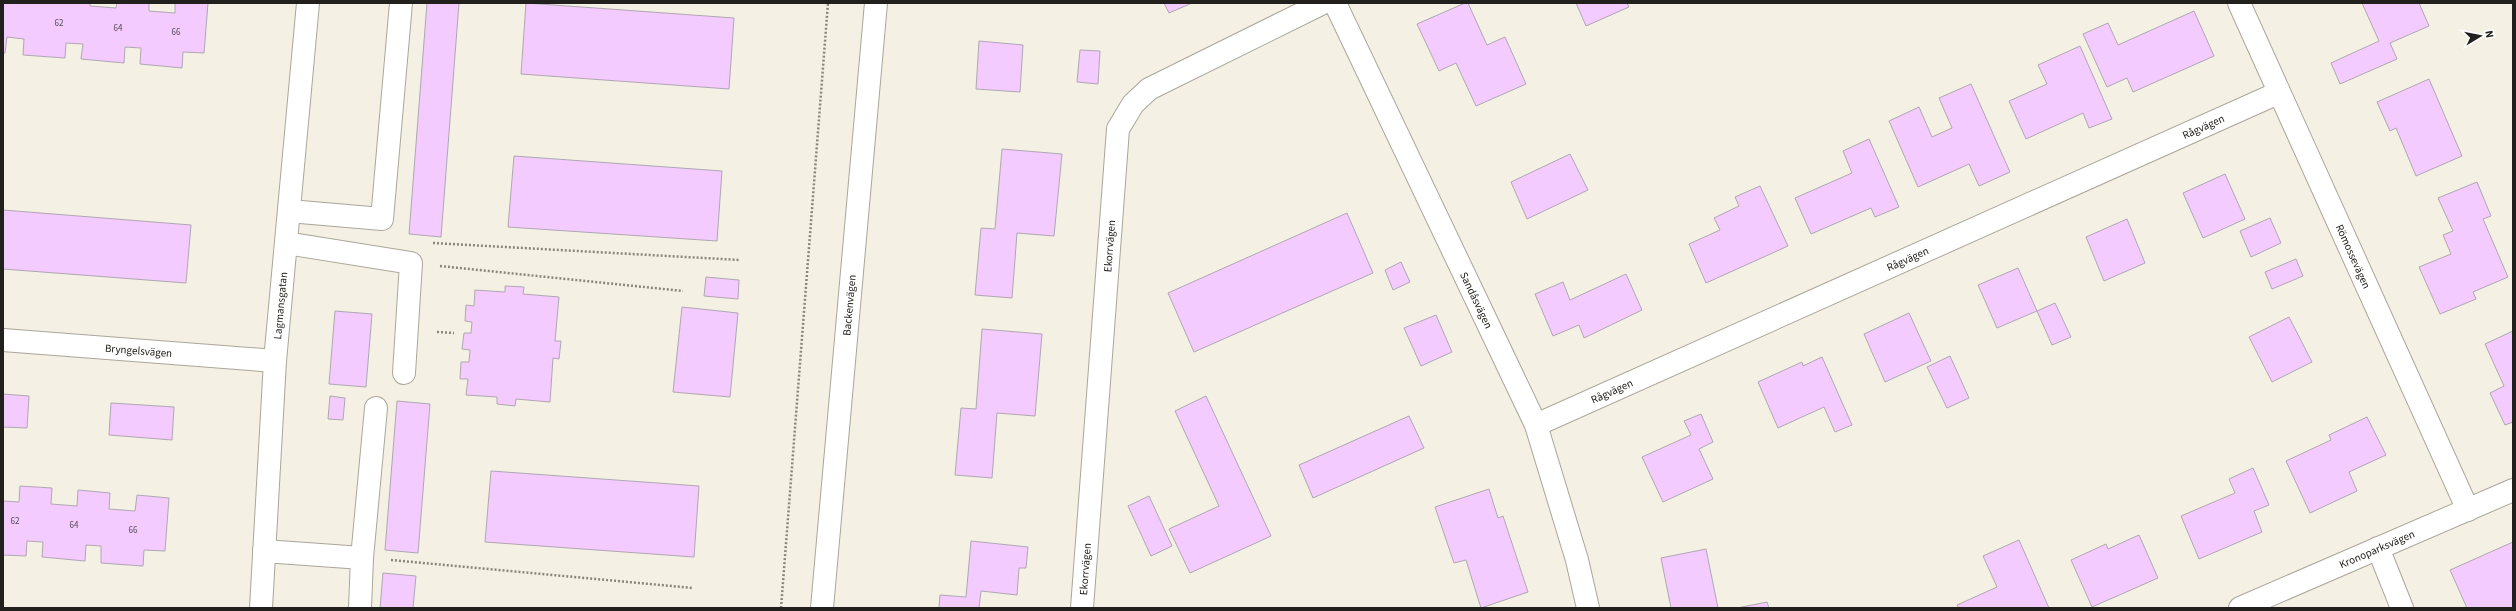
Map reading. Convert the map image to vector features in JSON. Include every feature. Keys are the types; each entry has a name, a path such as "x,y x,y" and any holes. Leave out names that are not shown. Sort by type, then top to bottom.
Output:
{"street":[{"name":"Lagmansgatan","path":"261,608 275,361 308,3"},
{"path":"289,211 382,220 401,3"},
{"name":"Backenvägen","path":"822,608 876,3"},
{"name":"Ekorrvägen","path":"1082,608 1118,129 1133,104 1149,90 1323,3"},
{"name":"Sandåsvägen","path":"1335,3 1536,425 1578,560 1588,608"},
{"name":"Römossevägen","path":"2239,3 2278,93 2468,510"},
{"name":"Rågvägen","path":"1536,425 2278,93"},
{"path":"286,242 411,263 404,373"},
{"name":"Bryngelsvägen","path":"3,340 275,361"},
{"path":"360,608 362,558 376,408"},
{"name":"Kronoparksvägen","path":"2240,608 2513,490"},
{"path":"2378,548 2402,608"},
{"path":"264,551 362,558"}],"path":[{"path":"781,608 828,3"},
{"path":"426,242 740,260"},
{"path":"411,263 682,291"},
{"path":"362,558 693,588"}],"building":[{"path":"3,3 90,3 90,6 116,8 117,3 149,3 149,11 175,13 175,3 208,3 204,53 183,52 182,68 140,64 141,48 125,47 124,63 81,59 83,44 66,43 65,58 23,55 24,39 7,37 5,53 3,53"},
{"path":"427,3 459,3 441,237 409,234"},
{"path":"526,3 734,18 729,89 521,74"},
{"path":"1164,3 1192,3 1169,13"},
{"path":"1468,3 1487,45 1505,37 1526,84 1476,106 1456,63 1439,71 1417,24"},
{"path":"1576,3 1627,3 1629,7 1586,26"},
{"path":"2362,3 2419,3 2429,26 2390,43 2397,59 2340,84 2331,63 2379,41"},
{"path":"2194,11 2214,56 2133,92 2127,78 2107,87 2083,34 2108,23 2118,45"},
{"path":"979,41 1023,45 1020,92 976,89"},
{"path":"2080,46 2112,119 2089,128 2083,113 2026,139 2009,101 2047,84 2038,65"},
{"path":"1080,50 1100,51 1098,84 1077,82"},
{"path":"2429,79 2462,156 2416,176 2396,128 2390,131 2377,102"},
{"path":"1971,84 2010,172 1979,186 1969,164 1918,187 1889,121 1919,107 1932,137 1952,128 1939,98"},
{"path":"1869,139 1899,207 1875,217 1871,208 1811,234 1795,198 1852,173 1843,151"},
{"path":"1002,149 1062,154 1054,236 1017,233 1012,298 975,295 981,228 995,229"},
{"path":"1570,154 1588,190 1527,219 1511,182"},
{"path":"514,156 722,171 717,241 508,227"},
{"path":"2225,174 2245,219 2203,238 2183,193"},
{"path":"2477,182 2491,216 2483,219 2508,277 2473,292 2476,299 2440,314 2419,267 2451,254 2443,235 2453,231 2438,198"},
{"path":"1760,186 1788,246 1706,283 1689,244 1720,230 1714,218 1739,206 1735,197"},
{"path":"3,210 191,225 186,283 3,269"},
{"path":"1347,213 1373,273 1194,352 1168,293"},
{"path":"2270,218 2281,243 2251,257 2240,231"},
{"path":"2127,219 2145,263 2104,281 2086,237"},
{"path":"2296,259 2303,276 2272,289 2265,272"},
{"path":"1401,262 1410,282 1393,290 1385,270"},
{"path":"2018,268 2037,311 1997,328 1978,285"},
{"path":"1626,274 1642,310 1584,338 1579,325 1553,336 1535,294 1563,282 1570,300"},
{"path":"706,277 739,280 738,299 704,296"},
{"path":"505,286 524,287 523,294 559,297 555,341 561,341 559,359 553,358 550,402 516,399 515,406 497,404 497,397 466,395 468,379 460,379 461,362 469,362 470,350 462,349 464,333 471,333 472,322 465,321 466,305 474,306 475,290 505,292"},
{"path":"2055,303 2071,337 2052,345 2037,311"},
{"path":"682,307 738,313 730,397 673,392"},
{"path":"335,311 372,314 366,387 329,384"},
{"path":"1909,313 1931,361 1885,382 1864,334"},
{"path":"1436,315 1452,352 1421,366 1404,328"},
{"path":"2289,317 2312,362 2272,382 2249,337"},
{"path":"982,329 1042,334 1035,416 997,413 992,478 955,475 961,408 976,409"},
{"path":"2513,331 2513,422 2505,425 2490,393 2504,386 2485,344"},
{"path":"1950,356 1969,398 1947,408 1927,367"},
{"path":"1822,357 1852,425 1835,432 1824,407 1778,428 1758,382 1802,362 1803,366"},
{"path":"3,394 29,396 27,428 3,427"},
{"path":"330,396 345,398 343,420 328,419"},
{"path":"1206,396 1271,536 1190,573 1169,529 1219,506 1175,411"},
{"path":"397,401 430,404 418,553 385,550"},
{"path":"111,403 174,407 172,440 109,435"},
{"path":"1701,414 1713,442 1699,449 1713,479 1663,502 1642,457 1691,435 1684,421"},
{"path":"1409,416 1424,448 1313,498 1299,465"},
{"path":"2367,417 2386,455 2349,472 2357,491 2310,513 2286,461 2331,440 2329,435"},
{"path":"2253,468 2269,505 2254,511 2262,532 2199,559 2181,516 2235,493 2229,479"},
{"path":"491,471 699,486 694,557 485,542"},
{"path":"20,486 52,488 51,504 77,506 78,490 110,493 109,509 135,511 137,495 169,498 165,551 144,550 143,566 101,563 101,546 86,545 85,561 42,557 43,542 27,541 26,556 3,555 3,501 19,502"},
{"path":"1489,489 1498,518 1503,516 1528,592 1481,608 1466,560 1454,563 1435,507"},
{"path":"1149,496 1172,546 1151,556 1128,506"},
{"path":"2139,535 2158,578 2092,607 2071,560 2106,544 2108,549"},
{"path":"2019,540 2049,608 1959,608 1957,605 1997,587 1983,556"},
{"path":"971,541 1028,547 1026,568 1019,568 1017,595 981,591 979,608 939,608 940,595 966,597"},
{"path":"2513,542 2513,608 2467,608 2450,570"},
{"path":"1706,549 1718,608 1671,608 1661,558"},
{"path":"383,573 416,576 413,608 380,608"},
{"path":"1767,602 1769,608 1737,608"}]}
